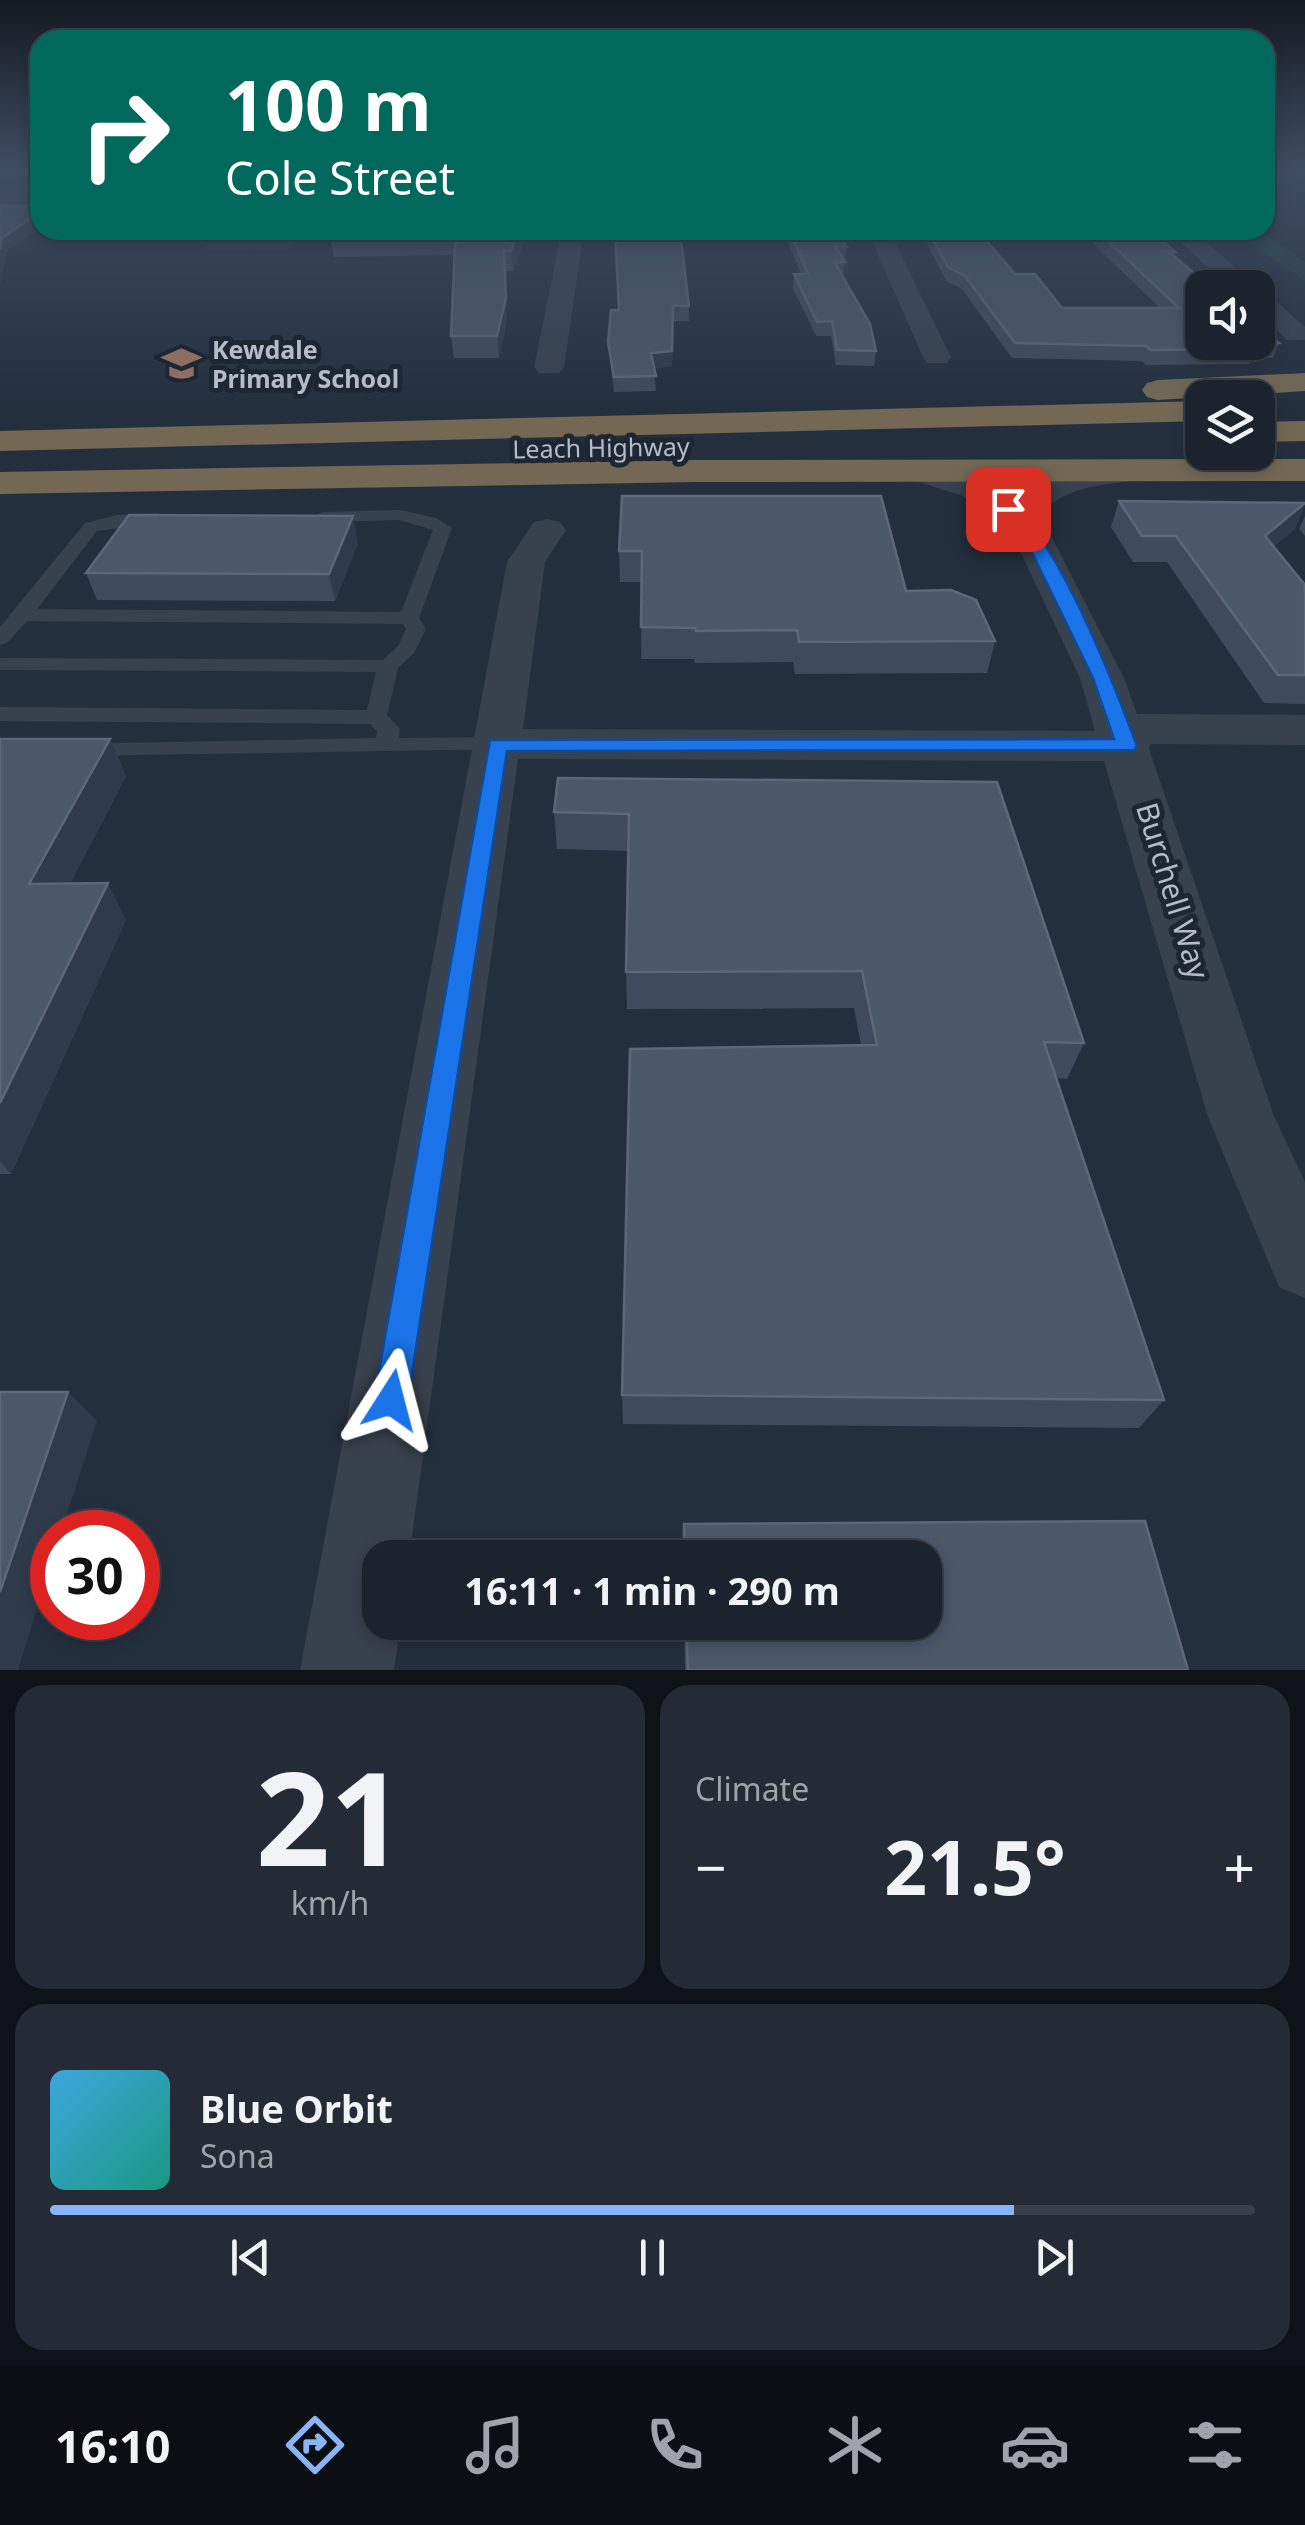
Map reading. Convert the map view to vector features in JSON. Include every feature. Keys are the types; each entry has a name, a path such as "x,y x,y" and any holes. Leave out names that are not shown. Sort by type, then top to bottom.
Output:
{"highway":[{"path":"403,430 1305,382"},
{"path":"1275,409 1305,408"},
{"name":"Leach Highway","path":"0,441 1185,411"},
{"path":"1275,432 1305,431"},
{"name":"Leach Highway","path":"0,464 1185,433"},
{"path":"0,483 1305,470"}],"street":[{"path":"549,367 570,250"},
{"path":"887,250 938,357"},
{"path":"1201,250 1225,270"},
{"path":"1275,314 1296,334"},
{"path":"1027,526 1029,506 1044,492 1074,481 1137,470"},
{"name":"Burchell Way","path":"918,471 976,489 1027,526 1102,678 1124,737 1241,1117 1305,1261"},
{"path":"347,1670 526,562 547,530"},
{"path":"498,744 1124,737 1305,730"}],"lane":[{"path":"293,517 406,516 433,521 443,528 409,618"},
{"path":"0,639 90,527 117,520 181,518"},
{"path":"22,614 409,618"},
{"path":"376,716 388,666 406,649 416,629 409,618"},
{"path":"0,664 388,666"},
{"path":"0,714 376,716 389,729 386,746"},
{"path":"58,749 498,744"}],"green space":[{"path":"1260,250 1288,250 1305,262 1305,281"}],"building":[{"path":"455,250 511,250 504,251 506,298 497,336 451,336"},
{"path":"616,250 682,250 689,306 673,306 672,351 651,353 656,376 614,377 608,342 611,310 619,310"},
{"path":"798,250 837,250 845,262 835,263 870,324 876,351 837,350 832,321 817,322 794,274 808,274"},
{"path":"939,250 994,250 1015,274 1035,274 1062,308 1179,308 1117,250 1173,250 1175,252 1169,252 1190,270 1185,270 1185,350 1015,343 965,276 948,267"},
{"path":"622,496 881,496 906,591 951,590 976,600 995,641 799,642 797,630 641,627 642,551 619,551"},
{"path":"1119,501 1305,503 1265,536 1305,585 1305,675 1278,675 1176,536 1142,536"},
{"path":"129,515 353,516 329,574 86,573"},
{"path":"0,739 110,739 29,884 108,883 0,1103"},
{"path":"558,778 997,782 1084,1043 1044,1042 1164,1400 622,1395 630,1049 877,1045 862,971 626,972 629,814 554,812"},
{"path":"0,1392 68,1392 0,1592"},
{"path":"1145,1521 1188,1670 688,1670 687,1640 942,1640 942,1540 684,1540 684,1524"}],"place":[{"name":"Kewdale Primary School","path":"182,364"}],"route":[{"path":"391,1400 498,744 1127,746 1102,678 1027,526 1008,509"}]}
